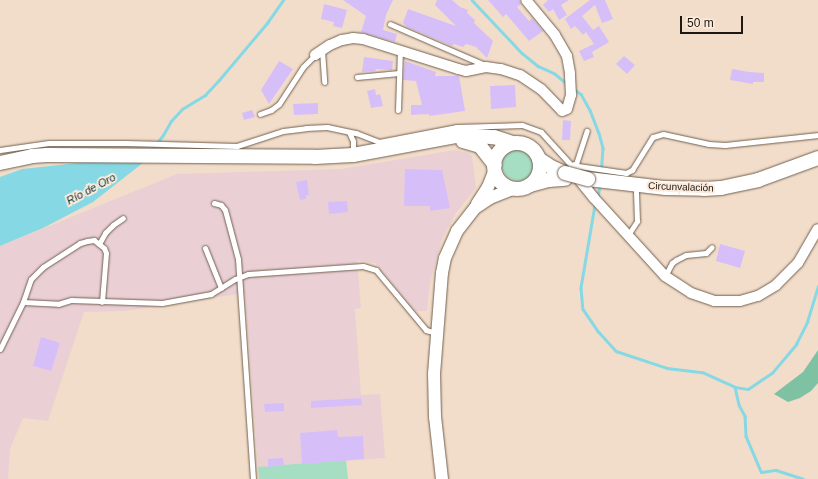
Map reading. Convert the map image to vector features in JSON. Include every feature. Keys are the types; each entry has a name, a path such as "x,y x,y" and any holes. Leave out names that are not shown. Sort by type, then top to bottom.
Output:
{"main road":[{"path":"441,140 448,137 476,136 504,139 529,146 539,159 564,172"},
{"path":"0,163 32,156 66,154 315,157 353,155 441,140 462,140 476,144 485,150 495,167 500,180 515,188 549,180 564,172"},
{"path":"495,167 498,153 502,148 514,143"},
{"name":"Circunvalación","path":"564,172 704,190 738,186 818,158"},
{"path":"530,185 538,176 540,171 539,159"}],"street":[{"path":"319,53 330,45 342,40 353,38 363,39 462,70 493,68 520,75 541,90 554,102 557,108 562,111 567,109 571,95 570,73 567,56 564,49 527,0"},
{"path":"442,479 434,394 436,333 445,258 457,231 475,208 488,187 495,167"},
{"path":"564,172 577,177 615,222 665,276 684,289 706,299 733,302 749,299 767,291 785,278 808,248 818,229"},
{"path":"475,208 490,198 515,188"}],"lane":[{"path":"390,24 493,68"},
{"path":"398,110 400,51"},
{"path":"319,53 324,82"},
{"path":"260,114 271,110 278,104 303,67 319,53"},
{"path":"357,77 399,73"},
{"path":"0,150 49,143 126,143 237,146 283,131 327,127 349,132 379,142 456,127 522,125 541,132 563,158 564,172"},
{"path":"564,172 587,130"},
{"path":"349,132 353,141 353,155"},
{"path":"628,235 637,221 633,180 653,137 663,134 709,144 724,145 818,135"},
{"path":"563,158 564,172"},
{"path":"214,203 221,205 228,216 238,259 253,479"},
{"path":"99,244 113,224 123,218"},
{"path":"0,349 23,302 31,279 43,267 80,243 94,240 104,248 106,253 102,302"},
{"path":"665,276 672,263 676,260 686,255 706,253 712,247"},
{"path":"205,248 221,288"},
{"path":"23,302 58,304 68,300 162,303 204,297 248,274 363,266 380,273 426,330 436,333"}],"shaded area":[{"path":"455,150 469,153 472,156 476,188 456,213 442,239 430,283 427,311 415,311 375,263 357,260 361,308 355,309 361,395 380,394 385,458 258,467 245,293 125,311 84,312 48,421 23,418 10,449 8,479 0,479 0,246 177,174 342,169"}],"green space":[{"path":"515,149 521,149 530,153 534,165 530,177 521,181 515,181 506,177 502,168 502,162 506,153"},
{"path":"818,350 818,383 811,391 800,398 788,402 774,394 803,372"},
{"path":"346,460 348,479 259,479 258,467"}],"water":[{"name":"Río de Oro","path":"153,155 93,202 43,228 0,246 0,177 22,169"}],"building":[{"path":"343,0 393,0 386,15 383,30 397,34 395,42 361,32 366,16"},
{"path":"437,0 452,0 460,7 468,10 467,13 475,20 474,23 493,41 487,58 476,47 466,44 463,47 454,44 452,46 407,27 403,23 408,9 456,26 435,5"},
{"path":"488,0 520,0 521,4 517,7 529,21 532,18 543,31 529,41 506,14 503,17"},
{"path":"548,0 569,0 561,5 567,15 559,20 553,9 549,12 543,5"},
{"path":"590,0 605,0 613,19 602,23 595,5 582,16 593,30 599,26 609,42 592,52 594,57 584,61 579,51 594,44 586,32 583,35 575,26 571,29 565,19"},
{"path":"324,4 347,10 342,28 333,26 334,22 321,19"},
{"path":"624,56 635,65 627,74 616,64"},
{"path":"364,57 393,61 392,70 376,69 375,71 362,72"},
{"path":"279,61 293,69 269,104 261,90"},
{"path":"405,61 436,72 435,76 459,76 465,111 429,116 429,114 411,115 411,105 422,105 416,81 403,80"},
{"path":"732,69 764,73 764,82 753,82 753,84 730,80"},
{"path":"515,85 516,107 491,109 490,86"},
{"path":"375,89 376,95 380,94 383,106 371,108 367,91"},
{"path":"318,103 318,114 294,115 293,104"},
{"path":"252,110 255,117 244,120 242,113"},
{"path":"563,120 571,121 570,140 562,140"},
{"path":"405,169 442,170 450,208 430,211 430,206 404,206"},
{"path":"307,180 309,195 306,195 306,199 300,200 296,182"},
{"path":"347,201 348,212 329,214 328,202"},
{"path":"720,244 745,251 740,268 716,261"},
{"path":"41,337 60,343 51,371 33,366"},
{"path":"361,398 362,405 311,408 311,401"},
{"path":"284,403 284,411 265,412 264,404"},
{"path":"337,430 338,437 363,436 364,459 302,464 300,433"},
{"path":"283,458 284,465 268,467 268,459"}],"waterway":[{"path":"151,150 163,135 171,121 182,109 205,95 219,80 267,23 283,0"},
{"path":"472,0 522,53 538,66 554,73 567,84"},
{"path":"574,89 581,94 590,110 599,133 603,148 601,176"},
{"path":"597,198 600,185"},
{"path":"595,205 581,288 583,309 598,331 616,351 667,368 702,372 735,387 748,389 772,373 796,344 807,322 818,287"},
{"path":"735,387 739,405 745,416 746,436 761,472 776,470 803,479"}]}
